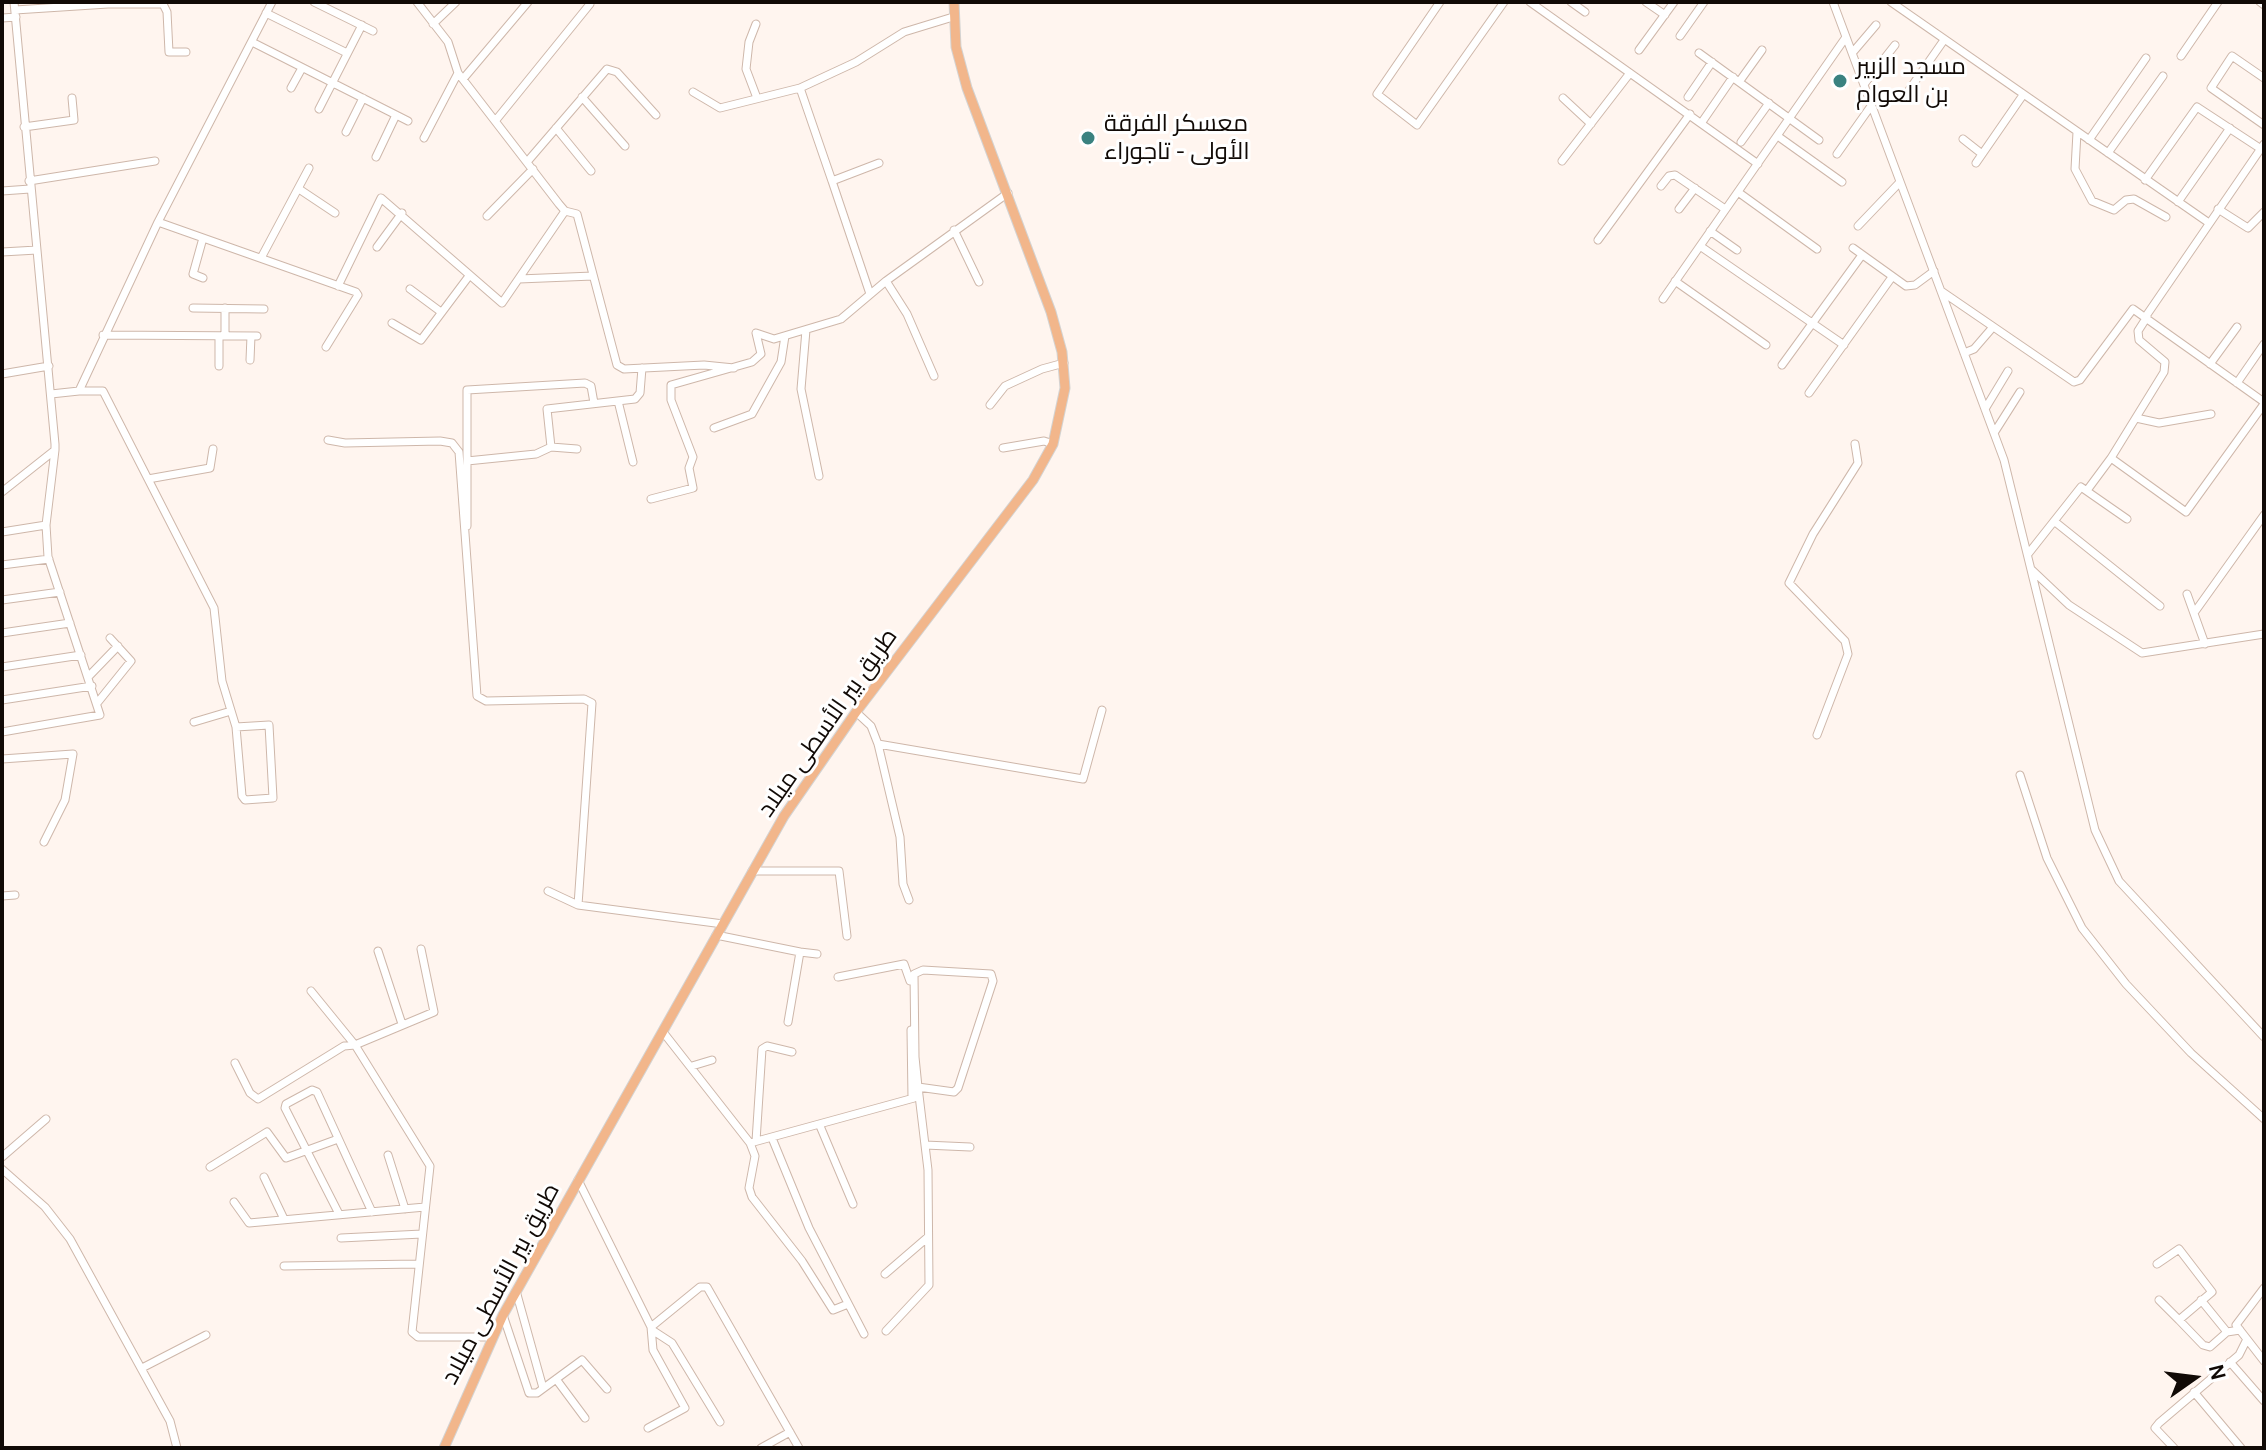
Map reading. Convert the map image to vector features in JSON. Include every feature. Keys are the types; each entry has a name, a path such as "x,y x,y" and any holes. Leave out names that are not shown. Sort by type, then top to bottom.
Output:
{"main road":[{"name":"طريق بير الأسطى ميلاد","path":"444,1448 503,1315 805,781 1033,480 1053,444 1065,388 1064,363 1051,312 961,68 953,17 954,2"}],"street":[{"path":"105,4 125,2"},
{"path":"79,391 158,222 272,2"},
{"path":"314,2 373,31"},
{"path":"417,2 451,46 460,76 565,211 577,214 617,365 624,369 704,365 737,368"},
{"path":"433,24 456,2"},
{"path":"424,138 460,76 528,2"},
{"path":"1440,2 1377,94 1417,125 1504,2"},
{"path":"1530,2 1758,164"},
{"path":"1571,2 1585,12"},
{"path":"1646,2 1665,15"},
{"path":"1639,50 1674,2"},
{"path":"1680,36 1704,2"},
{"path":"1833,2 1994,433 2028,554 2085,799 2107,857 2119,881 2264,1037"},
{"path":"1891,2 2209,223"},
{"path":"1903,10 1909,2"},
{"path":"2181,56 2218,2"},
{"path":"2,18 15,10 41,5 163,4 167,12 169,52 186,52"},
{"path":"496,120 590,4"},
{"path":"2,732 97,718 101,713 49,559 46,525 55,450 15,10"},
{"path":"266,13 347,53"},
{"path":"693,92 717,108 800,88 856,62 904,32 953,17"},
{"path":"756,24 749,42 746,69 757,98"},
{"path":"319,109 362,25"},
{"path":"1853,52 1876,25"},
{"path":"1663,299 1846,37"},
{"path":"1909,90 1944,40"},
{"path":"252,42 408,121"},
{"path":"1865,83 1895,45"},
{"path":"1702,122 1762,50"},
{"path":"1699,53 1819,140"},
{"path":"2264,78 2232,56 2211,88 2264,125"},
{"path":"2089,140 2146,58"},
{"path":"1688,97 1712,62"},
{"path":"291,88 302,68"},
{"path":"527,162 603,72 612,68 656,115"},
{"path":"1562,161 1630,73"},
{"path":"2108,153 2163,76"},
{"path":"800,88 870,294"},
{"path":"1976,163 2023,95"},
{"path":"582,97 625,146"},
{"path":"24,127 74,120 72,98"},
{"path":"346,132 363,98"},
{"path":"1563,98 1591,124"},
{"path":"1741,142 1769,103"},
{"path":"1837,154 1871,106"},
{"path":"2088,489 2111,458 2166,367 2162,358 2139,340 2138,331 2262,147 2201,107 2193,109 2145,180"},
{"path":"1598,240 1690,114"},
{"path":"376,157 396,115"},
{"path":"556,128 591,171"},
{"path":"2178,202 2230,128"},
{"path":"2077,132 2073,162 2083,190 2092,201 2114,210 2126,200 2134,199 2166,217"},
{"path":"1779,137 1842,182"},
{"path":"1963,139 1982,154"},
{"path":"2,191 155,161"},
{"path":"832,181 879,163"},
{"path":"261,258 309,168"},
{"path":"487,216 533,169"},
{"path":"1661,186 1672,174 1725,209"},
{"path":"1858,226 1900,182"},
{"path":"1679,209 1695,188"},
{"path":"299,189 335,213"},
{"path":"1738,192 1817,249"},
{"path":"651,499 693,488 689,468 693,457 669,387 737,368 761,354 756,333 765,338 785,336 841,319 886,281 1008,193"},
{"path":"338,286 381,198 402,213 502,303 565,211"},
{"path":"2218,209 2248,228 2264,212"},
{"path":"377,247 402,213"},
{"path":"158,222 358,295 326,347"},
{"path":"954,230 979,282"},
{"path":"1710,231 1737,250"},
{"path":"203,238 193,274 203,278"},
{"path":"1700,246 1844,345"},
{"path":"1853,248 1910,287 1934,271"},
{"path":"2,252 37,250"},
{"path":"1782,365 1862,255"},
{"path":"392,323 421,340 469,276"},
{"path":"519,279 593,276"},
{"path":"1809,393 1892,277"},
{"path":"886,281 907,314 934,376"},
{"path":"1675,281 1766,345"},
{"path":"410,289 441,312"},
{"path":"1941,291 2074,382 2082,377 2130,309 2146,317 2264,403 2186,512 2111,458"},
{"path":"193,308 264,309"},
{"path":"219,366 225,308"},
{"path":"1964,353 1974,349 1993,327"},
{"path":"2210,364 2237,327"},
{"path":"806,330 801,389 819,476"},
{"path":"103,335 254,336 250,360"},
{"path":"714,428 747,418 754,412 781,362 785,336"},
{"path":"2237,383 2264,344"},
{"path":"990,405 1005,386 1042,369 1064,363"},
{"path":"2,374 49,366"},
{"path":"551,447 547,409 639,397 642,368"},
{"path":"1985,409 2008,371"},
{"path":"464,531 467,519 467,390 585,383 591,386 594,403"},
{"path":"51,394 103,391 217,615 221,677 236,727 243,798 273,798 269,725 236,727"},
{"path":"1994,433 2020,392"},
{"path":"618,401 633,462"},
{"path":"2136,418 2159,423 2211,414"},
{"path":"328,440 452,443 460,458 477,696 486,701 584,699 592,703 578,905"},
{"path":"1003,448 1044,441 1053,444"},
{"path":"1817,735 1848,654 1845,641 1789,583 1813,534 1858,463 1855,444"},
{"path":"467,461 536,454 551,447 577,449"},
{"path":"148,479 210,468 213,449"},
{"path":"2,492 55,450"},
{"path":"2028,554 2081,487 2127,519"},
{"path":"2194,613 2264,515"},
{"path":"2054,521 2160,606"},
{"path":"2,532 46,525"},
{"path":"2,565 49,559"},
{"path":"2030,569 2069,605 2136,650 2147,653 2264,634"},
{"path":"2,600 60,592"},
{"path":"2187,594 2205,644"},
{"path":"2,633 70,623"},
{"path":"98,702 131,661 110,638"},
{"path":"89,676 118,646"},
{"path":"2,667 81,655"},
{"path":"2,700 92,686"},
{"path":"878,744 1083,779 1102,710"},
{"path":"194,722 231,711"},
{"path":"856,712 871,726 878,744 900,837 903,884 909,900"},
{"path":"2,759 73,754 65,800 44,842"},
{"path":"2020,775 2047,858 2082,928 2126,984 2191,1053 2264,1119"},
{"path":"752,871 839,871 847,936"},
{"path":"548,891 578,905 723,924"},
{"path":"2,896 15,895"},
{"path":"716,935 817,954"},
{"path":"235,1063 250,1093 258,1099 344,1046 355,1045 435,1010 421,949"},
{"path":"378,951 402,1024"},
{"path":"788,1022 800,952"},
{"path":"838,977 907,966 916,1094 925,1145 929,1287 886,1331"},
{"path":"753,1142 820,1126 916,1094 954,1092 958,1088 993,981 991,974 923,970 914,974 916,1094"},
{"path":"311,991 355,1045 429,1164 414,1334 492,1337"},
{"path":"663,1032 753,1142"},
{"path":"792,1052 767,1046 762,1049 753,1142 755,1156 749,1188 752,1197 802,1261 833,1310 848,1304"},
{"path":"692,1066 712,1060"},
{"path":"339,1214 285,1106 312,1090 317,1092 372,1212"},
{"path":"2,1157 46,1119"},
{"path":"820,1126 853,1204"},
{"path":"210,1167 267,1132 284,1158 338,1139"},
{"path":"772,1138 809,1228 864,1334"},
{"path":"925,1145 970,1147"},
{"path":"388,1155 405,1209"},
{"path":"2,1169 45,1207 70,1239 175,1431 177,1448"},
{"path":"264,1177 284,1219"},
{"path":"578,1180 652,1329 653,1350 685,1408 648,1428"},
{"path":"234,1202 246,1223 425,1207"},
{"path":"341,1238 422,1234"},
{"path":"885,1274 928,1237"},
{"path":"2157,1264 2179,1249 2212,1292 2179,1320"},
{"path":"284,1266 418,1264"},
{"path":"652,1329 700,1287 707,1287 799,1448"},
{"path":"2264,1288 2236,1325 2264,1361"},
{"path":"516,1291 543,1388"},
{"path":"2159,1300 2203,1345 2210,1347 2227,1332 2240,1330"},
{"path":"2201,1300 2227,1332"},
{"path":"503,1315 527,1389 534,1394 583,1360 607,1389"},
{"path":"652,1329 672,1343 720,1422"},
{"path":"142,1368 206,1335"},
{"path":"2174,1448 2155,1428 2230,1362 2246,1341"},
{"path":"2230,1362 2264,1401"},
{"path":"556,1379 585,1418"},
{"path":"2194,1392 2241,1448"},
{"path":"761,1448 790,1432"}],"place":[{"name":"مسجد الزبير بن العوام","path":"1840,81"},
{"name":"معسكر الفرقة الأولى - تاجوراء","path":"1088,138"}]}
